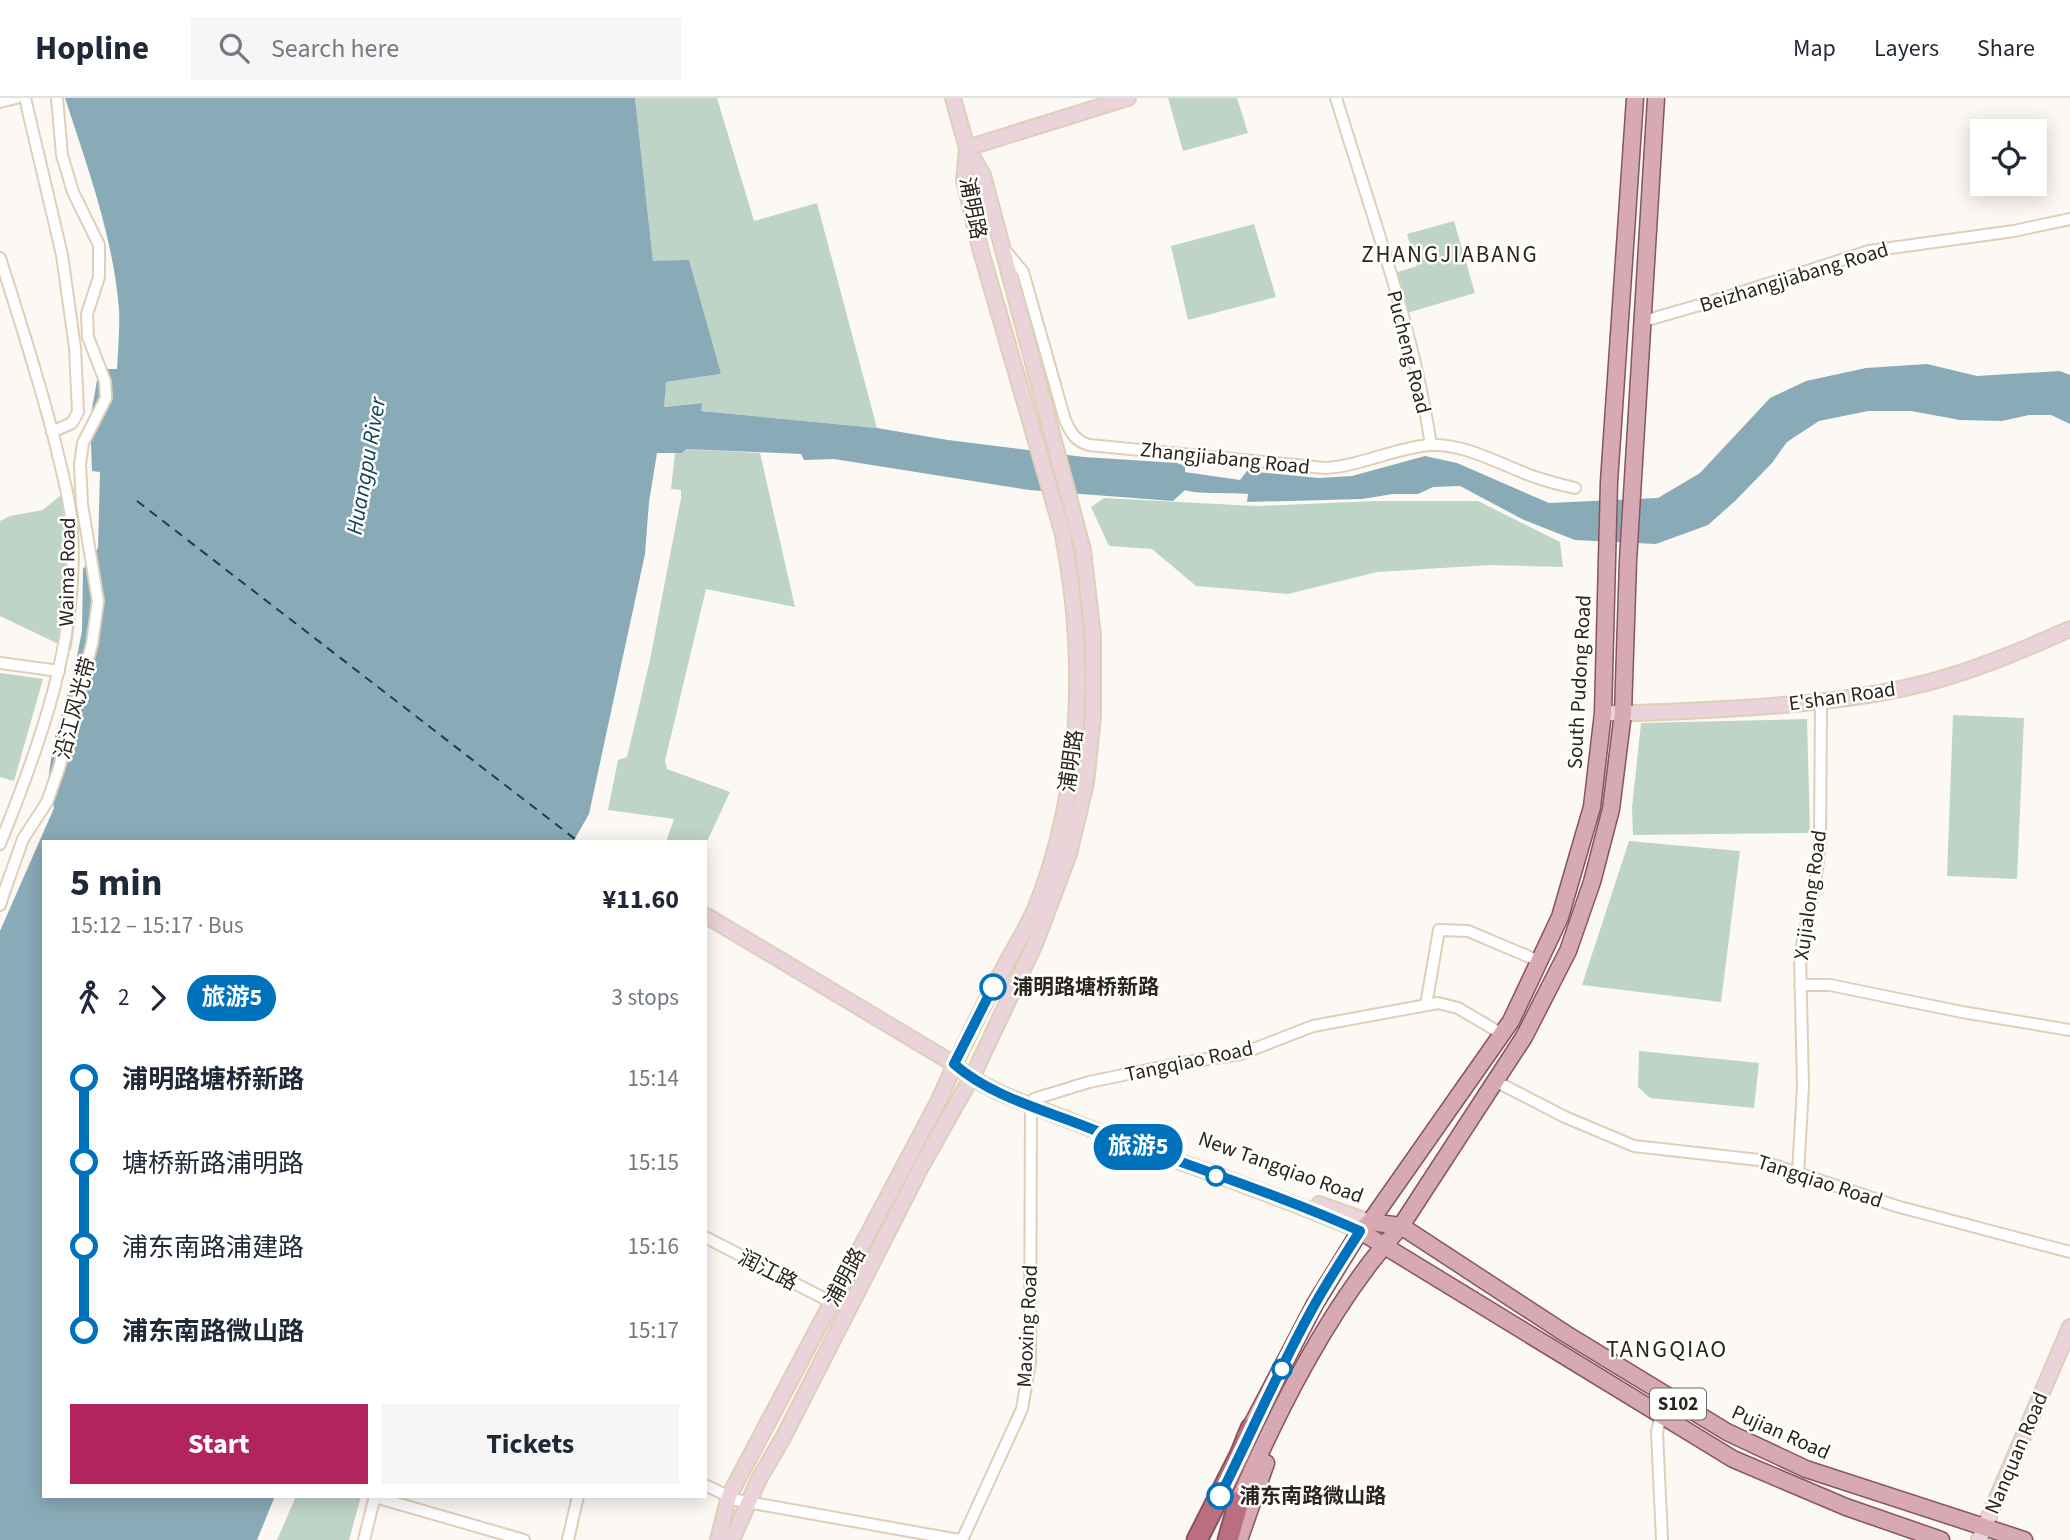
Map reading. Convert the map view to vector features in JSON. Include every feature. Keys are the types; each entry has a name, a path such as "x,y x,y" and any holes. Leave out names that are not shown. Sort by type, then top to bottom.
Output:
{"highway":[{"path":"1197,1540 1251,1428"},
{"path":"1228,1540 1239,1501"}],"main road":[{"path":"953,98 967,148 1128,98"},
{"name":"South Pudong Road","path":"1189,1540 1315,1304 1365,1227 1511,1021 1560,917 1592,807 1603,713 1605,558 1635,98"},
{"name":"South Pudong Road","path":"1222,1540 1301,1371 1384,1244 1401,1226 1524,1037 1567,951 1592,882 1611,809 1623,713 1628,561 1656,98"},
{"name":"浦明路","path":"732,1540 737,1499 784,1436 922,1166 973,1074 1035,944 1069,854 1086,783 1093,716 1093,636 1083,551 983,175 967,148"},
{"name":"浦明路","path":"718,1540 831,1302 939,1102 954,1064 1035,908 1062,817 1072,766 1078,691 1068,563 1062,531 980,248 964,180 967,148"},
{"name":"E'shan Road","path":"1603,713 1755,707 1821,701 1926,683 2000,659 2070,629"},
{"name":"New Tangqiao Road","path":"707,916 954,1064 1033,1102 1365,1227 1401,1226"},
{"name":"Pujian Road","path":"1401,1226 1670,1399 1727,1432 1806,1469 1981,1534 2024,1540"},
{"name":"Pujian Road","path":"1365,1227 1384,1244 1733,1459 1846,1507 1941,1540"},
{"name":"Nanquan Road","path":"1981,1534 2070,1327"},
{"name":"South Pudong Road","path":"1239,1540 1283,1405"},
{"name":"South Pudong Road","path":"1205,1540 1244,1457 1251,1428"}],"street":[{"path":"0,102 16,98"},
{"path":"25,98 62,255 75,348 78,412 72,423 52,432"},
{"name":"沿江风光带","path":"0,905 23,839 47,802 60,768 94,631 98,601 82,504 80,464 83,443 106,398 105,380 88,337 88,314 99,277 99,244 73,192 62,155 57,98"},
{"name":"Pucheng Road","path":"1336,98 1407,330 1419,377 1431,445"},
{"name":"Beizhangjiabang Road","path":"1644,321 1869,251 2014,231 2070,219"},
{"name":"Zhangjiabang Road","path":"1002,247 1023,272 1065,420 1071,434 1079,442 1325,468 1341,467 1431,445 1472,453 1540,479 1575,488"},
{"name":"Waima Road","path":"0,258 52,432 72,529 67,629 59,671 28,776 0,844"},
{"path":"0,663 59,671"},
{"name":"Xujialong Road","path":"1798,1173 1802,1086 1801,948 1815,884 1820,844 1821,701"},
{"path":"1426,1005 1439,930 1468,931 1539,961"},
{"path":"1800,985 1830,985 2070,1030"},
{"name":"Tangqiao Road","path":"1033,1102 1089,1082 1241,1054 1313,1026 1438,1003 1458,1008 1502,1034"},
{"name":"Tangqiao Road","path":"1495,1081 1565,1117 1634,1146 1751,1158 1896,1206 2070,1252"},
{"name":"Maoxing Road","path":"961,1540 1022,1409 1030,1362 1033,1102"},
{"name":"润江路","path":"707,1238 831,1302"},
{"path":"1662,1540 1657,1432 1661,1415 1670,1399"},
{"path":"707,1486 737,1499 961,1540"},
{"path":"364,1540 375,1498"},
{"path":"378,1498 524,1540"},
{"path":"568,1540 578,1498"}],"green space":[{"path":"635,98 717,98 754,221 817,203 877,428 701,411 701,403 663,407 666,382 721,374 653,261"},
{"path":"1168,98 1237,98 1248,133 1183,151"},
{"path":"1454,221 1475,293 1407,313 1395,273 1417,266 1407,234"},
{"path":"1254,224 1276,297 1188,320 1171,246"},
{"path":"685,449 760,453 795,607 706,589 665,761 667,769 730,792 707,842 667,840 674,819 608,810 618,760 627,757 650,660 681,498 681,490 671,489 675,453"},
{"path":"73,485 78,568 71,650 0,616 0,521 10,516 43,510"},
{"path":"1104,498 1256,506 1375,501 1478,501 1560,542 1563,567 1490,565 1377,572 1288,594 1196,586 1152,549 1109,546 1091,507"},
{"path":"0,673 43,679 14,781 0,777"},
{"path":"1953,715 2024,718 2017,879 1947,876"},
{"path":"1807,719 1810,833 1633,835 1632,808 1641,723"},
{"path":"1629,841 1740,851 1721,1002 1582,985"},
{"path":"1639,1051 1759,1063 1754,1108 1650,1098 1638,1087"},
{"path":"295,1498 360,1498 349,1540 277,1540"}],"water":[{"name":"Huangpu River","path":"65,98 635,98 653,261 689,260 721,374 666,382 664,407 702,403 701,411 877,428 1084,457 1177,463 1185,466 1185,472 1240,480 1247,471 1319,478 1352,476 1425,456 1457,463 1549,503 1658,498 1700,473 1770,398 1806,381 1866,368 1927,364 1977,376 2060,371 2070,375 2070,424 2051,415 2029,415 2002,421 1960,420 1911,411 1868,411 1819,421 1787,442 1772,463 1708,525 1656,544 1575,540 1524,520 1460,486 1433,487 1418,494 1393,494 1362,499 1247,502 1248,494 1185,490 1173,501 1029,490 834,459 804,460 801,454 686,449 682,453 657,453 649,502 645,554 589,814 574,840 42,840 42,1498 274,1498 257,1540 0,1540 0,931 54,808 48,782 55,737 73,676 82,631 83,569 98,548 100,472 92,471 90,420 99,369 117,369 119,309 111,255 98,202"}],"ferry route":[{"path":"137,501 575,839"}],"bus line":[{"name":"旅游5","path":"993,987 954,1064 970,1078 1152,1153 1314,1210 1360,1231 1315,1304 1251,1428 1220,1496"}],"place":[{"name":"浦明路塘桥新路","path":"993,987"},
{"name":"浦东南路微山路","path":"1220,1496"}],"district":[{"name":"ZHANGJIABANG","path":"1450,254"},
{"name":"TANGQIAO","path":"1667,1349"}]}
